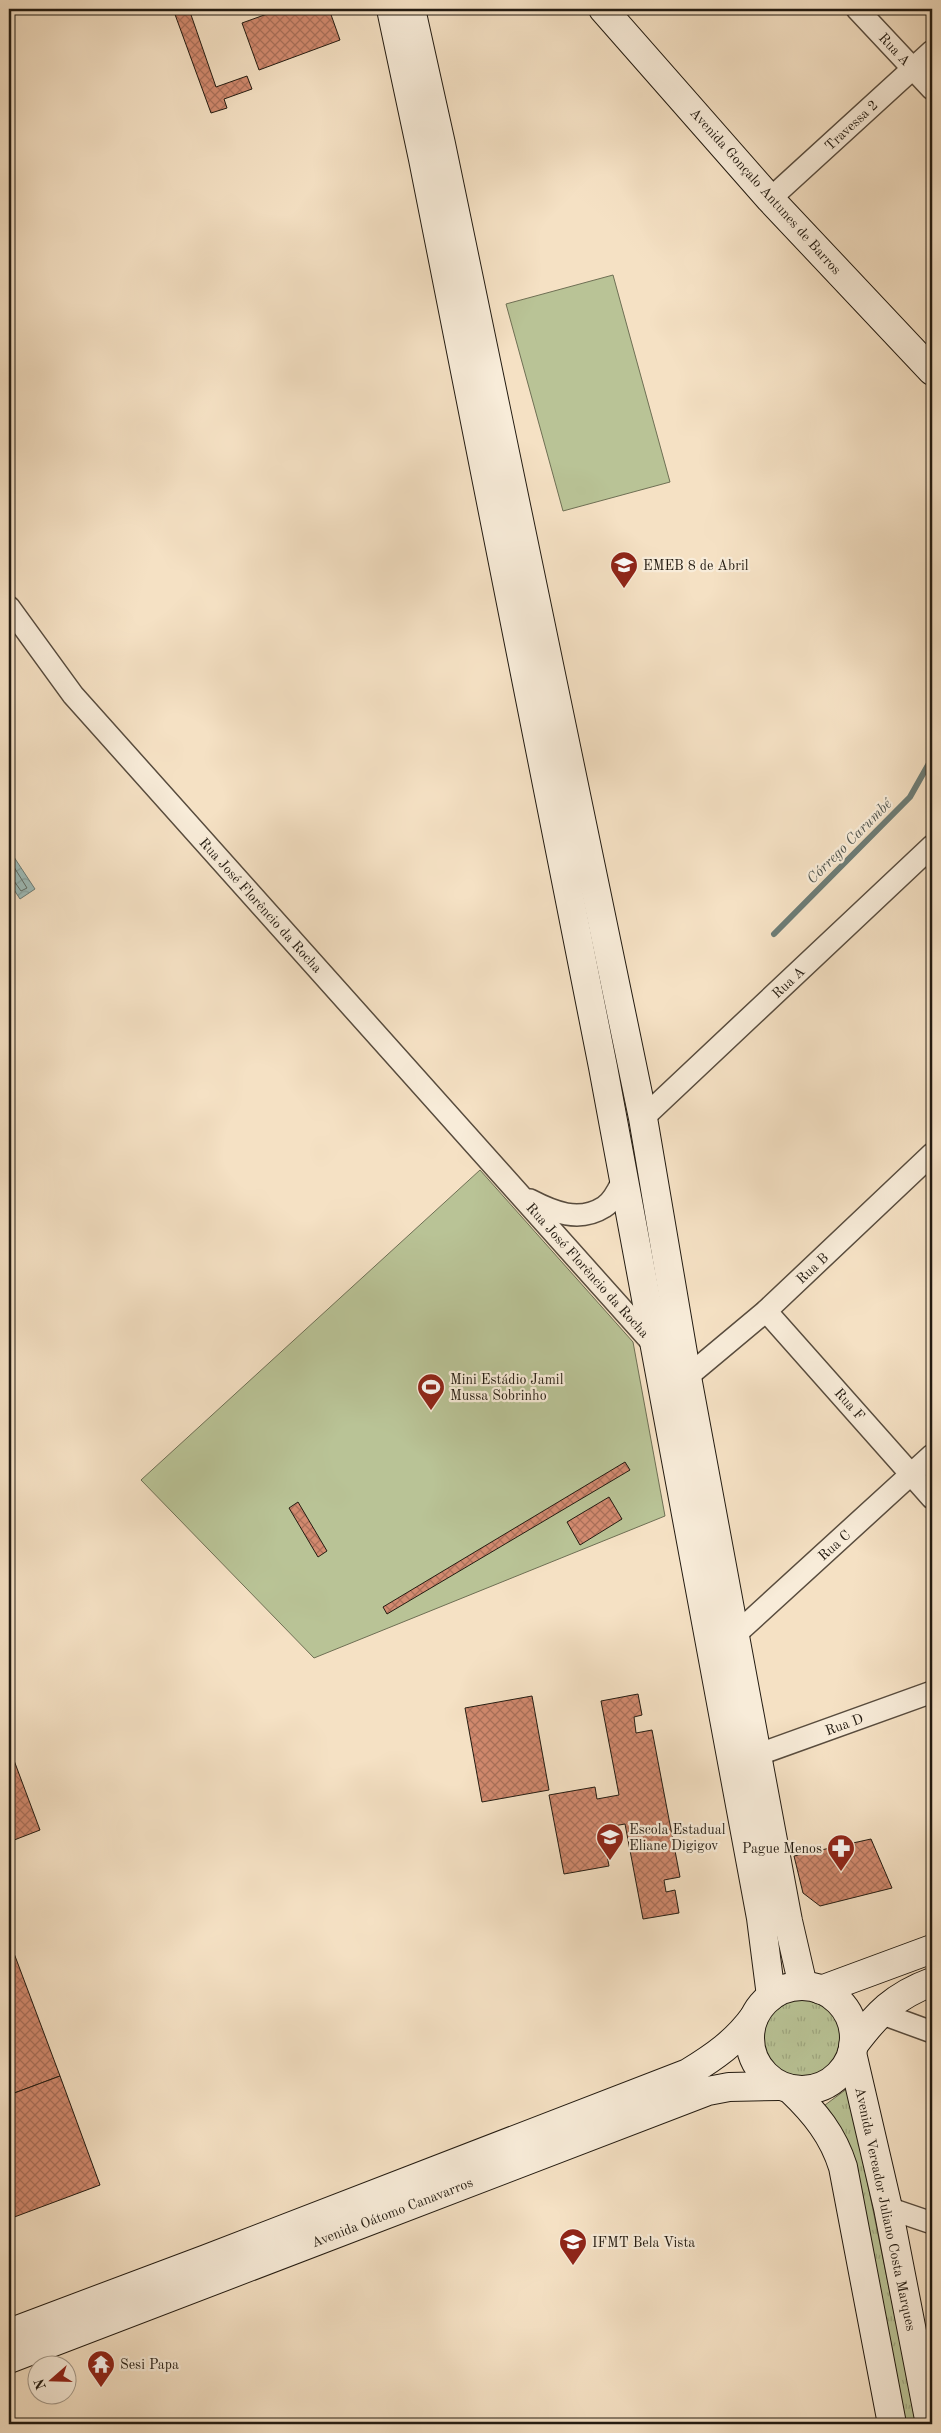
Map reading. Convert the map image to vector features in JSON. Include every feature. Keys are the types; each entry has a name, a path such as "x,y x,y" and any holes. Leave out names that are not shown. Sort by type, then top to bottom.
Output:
{"main road":[{"path":"391,9 425,169 624,1178 761,1918 771,1996"},
{"path":"411,9 441,144 643,1118 687,1377 788,1921 812,1988"},
{"name":"Avenida Gonçalo Antunes de Barros","path":"603,9 770,200 932,371"},
{"path":"812,1988 932,1949"},
{"path":"785,2088 816,2089 828,2084 846,2066 852,2049 880,2013 892,2001 905,1993 932,1982"},
{"path":"852,2049 852,2028 847,2012 832,1996 812,1988 791,1987 771,1996 758,2009 750,2030 750,2044 753,2057 759,2069 815,2113 837,2149 843,2167 892,2424"},
{"name":"Avenida Oátomo Canavarros","path":"9,2333 225,2252 688,2073 714,2058 743,2033 754,2017"},
{"name":"Avenida Vereador Juliano Costa Marques","path":"852,2049 888,2208 930,2424"},
{"name":"Avenida Oátomo Canavarros","path":"9,2359 708,2091 728,2087 785,2088"}],"street":[{"name":"Rua A","path":"857,9 932,89"},
{"name":"Travessa 2","path":"770,200 932,51"},
{"name":"Rua José Florêncio da Rocha","path":"9,607 73,695 656,1346"},
{"name":"Rua A","path":"643,1118 928,857"},
{"name":"Rua B","path":"687,1377 766,1311 932,1154"},
{"name":"Rua José Florêncio da Rocha","path":"521,1195 550,1211 569,1215 586,1214 604,1207 613,1198 624,1178"},
{"name":"Rua F","path":"766,1311 912,1473 932,1498"},
{"name":"Rua C","path":"736,1634 932,1455"},
{"name":"Rua D","path":"757,1755 932,1692"},
{"path":"880,2013 932,2032"},
{"path":"888,2208 932,2223"}],"green space":[{"path":"613,275 670,482 563,511 506,304"},
{"name":"Mini Estádio Jamil Mussa Sobrinho","path":"480,1170 633,1342 665,1516 314,1658 141,1480"},
{"path":"804,1994 813,1995 829,2002 841,2014 848,2030 848,2048 841,2064 829,2076 813,2083 804,2084 795,2083 779,2076 767,2064 760,2048 759,2039 760,2030 767,2014 779,2002 795,1995"},
{"path":"848,2088 917,2424 903,2424 821,2108"}],"water":[{"path":"10,851 35,889 20,899 9,882"}],"building":[{"path":"173,9 189,9 216,87 247,76 252,89 224,99 227,108 211,113"},
{"path":"281,9 329,9 340,40 259,70 242,23"},
{"path":"625,1462 630,1470 387,1614 383,1607"},
{"path":"609,1497 622,1519 580,1545 567,1522"},
{"path":"298,1502 327,1551 318,1557 289,1508"},
{"path":"638,1694 642,1715 634,1717 636,1733 652,1730 680,1877 664,1880 666,1892 675,1890 679,1913 643,1919 625,1824 602,1828 609,1866 564,1874 549,1795 595,1787 597,1799 619,1795 601,1701"},
{"path":"532,1696 549,1790 482,1802 465,1708"},
{"path":"9,1747 40,1830 9,1842"},
{"name":"Pague Menos","path":"871,1839 892,1888 820,1906 803,1893 794,1856"},
{"path":"9,1940 60,2076 9,2095"},
{"path":"60,2076 100,2185 9,2219 9,2095"}],"waterway":[{"name":"Córrego Carumbé","path":"774,934 910,797 932,758"}],"place":[{"name":"EMEB 8 de Abril","path":"624,589"},
{"name":"Mini Estádio Jamil Mussa Sobrinho","path":"431,1411"},
{"name":"Escola Estadual Eliane Digigov","path":"610,1861"},
{"name":"Pague Menos","path":"841,1872"},
{"name":"IFMT Bela Vista","path":"573,2266"},
{"name":"Sesi Papa","path":"101,2388"}]}
